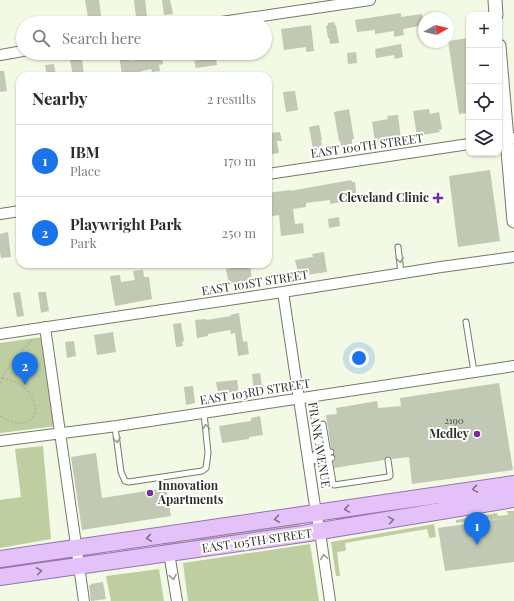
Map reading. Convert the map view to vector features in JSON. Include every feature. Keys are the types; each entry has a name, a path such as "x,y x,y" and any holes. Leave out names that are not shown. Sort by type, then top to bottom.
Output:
{"main road":[{"name":"EAST 105TH STREET","path":"0,559 514,484"},
{"name":"EAST 105TH STREET","path":"0,577 320,532 514,500"}],"street":[{"path":"262,16 370,0"},
{"path":"495,0 496,12"},
{"path":"499,48 514,221"},
{"path":"0,55 16,52"},
{"name":"EAST 100TH STREET","path":"272,173 466,144"},
{"path":"0,214 16,212"},
{"name":"EAST 101ST STREET","path":"0,334 514,257"},
{"name":"FRANK AVENUE","path":"283,292 298,399 310,459 316,513 330,601"},
{"path":"45,327 84,601"},
{"name":"EAST 103RD STREET","path":"0,441 115,426 514,366"},
{"path":"169,553 177,601"}],"lane":[{"path":"398,247 402,273"},
{"path":"466,322 474,372"},
{"path":"115,426 123,478 125,481 129,482 136,481 202,471 206,468 208,464 208,453 204,413"},
{"path":"323,424 329,452 333,483 336,485 388,477 390,476 388,460"},
{"path":"329,452 315,454 310,459 316,461 330,459"}],"path":[{"path":"0,383 16,358 35,337"},
{"path":"0,416 12,423 25,423 33,418 36,408 32,397 22,386 2,378"}],"green space":[{"path":"43,337 56,426 0,433 0,343"},
{"path":"43,446 51,539 0,548 0,500 21,497 15,449"},
{"path":"507,511 514,511 514,517 490,520 490,518 456,523 456,520 497,513 498,516 508,515"},
{"path":"299,521 300,528 149,548 168,543 195,540 213,533"},
{"path":"434,524 436,537 430,538 427,529 345,543 345,551 337,552 340,576 336,576 331,542"},
{"path":"310,544 319,601 188,601 183,563"},
{"path":"159,569 164,601 111,601 106,576"}],"building":[{"path":"85,0 99,0 101,16 88,16"},
{"path":"134,0 145,0 147,16 136,16"},
{"path":"162,0 170,0 173,14 164,15"},
{"path":"401,13 401,17 418,15 418,26 403,29 404,35 394,37 394,31 375,34 375,30 357,32 355,20"},
{"path":"334,22 335,26 336,25 339,43 330,44 326,26 328,23"},
{"path":"311,25 314,51 306,52 306,47 284,50 281,29"},
{"path":"466,38 466,113 459,114 449,48 454,48 454,40"},
{"path":"401,44 403,57 395,59 394,55 376,58 375,49"},
{"path":"356,52 357,63 348,64 347,53"},
{"path":"70,60 82,60 84,72 72,72"},
{"path":"120,60 162,60 163,64 159,65 160,71 152,72 151,69 139,72 121,72"},
{"path":"216,60 217,65 196,68 194,61"},
{"path":"54,64 55,72 46,72 45,65"},
{"path":"0,71 4,71 7,91 0,92"},
{"path":"295,91 298,110 286,112 283,92"},
{"path":"349,109 354,139 352,139 352,144 341,146 334,112"},
{"path":"429,109 430,114 439,112 442,129 439,130 440,132 417,136 413,111"},
{"path":"398,115 401,139 375,142 372,122 388,119 387,116"},
{"path":"319,125 322,148 313,149 309,127"},
{"path":"280,132 282,141 277,141 279,153 272,154 272,133"},
{"path":"490,170 500,241 458,247 449,176"},
{"path":"351,180 352,182 355,182 357,201 330,204 330,200 306,203 306,207 293,209 295,224 303,223 304,233 281,236 279,215 272,216 272,192 290,191"},
{"path":"339,217 340,226 329,228 328,219"},
{"path":"8,232 11,257 1,258 0,234"},
{"path":"324,252 327,272 299,276 295,260 313,257 312,254"},
{"path":"250,268 252,282 229,285 226,269"},
{"path":"143,270 144,277 149,277 152,299 115,306 110,276 120,275 121,282 135,280 133,271"},
{"path":"20,292 24,316 17,317 13,293"},
{"path":"38,292 46,292 49,311 41,313"},
{"path":"239,313 243,342 247,341 249,354 238,356 235,333 231,334 230,330 208,334 208,336 197,338 195,320 206,320 231,316 230,315"},
{"path":"181,323 184,341 182,342 183,346 176,347 173,324"},
{"path":"113,332 116,352 97,355 94,335"},
{"path":"74,341 76,356 67,358 65,342"},
{"path":"260,373 263,393 256,394 255,391 254,392 252,374"},
{"path":"237,380 239,394 219,398 216,382"},
{"path":"499,383 513,470 412,484 409,457 392,459 388,456 385,457 384,460 334,468 333,462 336,458 334,455 334,450 331,448 326,415 337,414 336,408 377,401 378,408 401,406 400,398"},
{"path":"193,386 195,403 186,405 184,387"},
{"path":"260,416 263,435 249,437 249,439 222,443 219,426 251,421 251,418"},
{"name":"Innovation Apartments","path":"96,453 102,498 166,488 171,516 82,530 71,457"},
{"path":"514,517 514,562 445,571 438,528"},
{"path":"103,582 106,599 91,601 89,585"}],"place":[{"name":"Cleveland Clinic","path":"438,198"},
{"name":"Playwright Park","path":"25,385"},
{"name":"Medley","path":"477,434"},
{"name":"Innovation Apartments","path":"150,493"},
{"name":"IBM","path":"477,545"}]}
